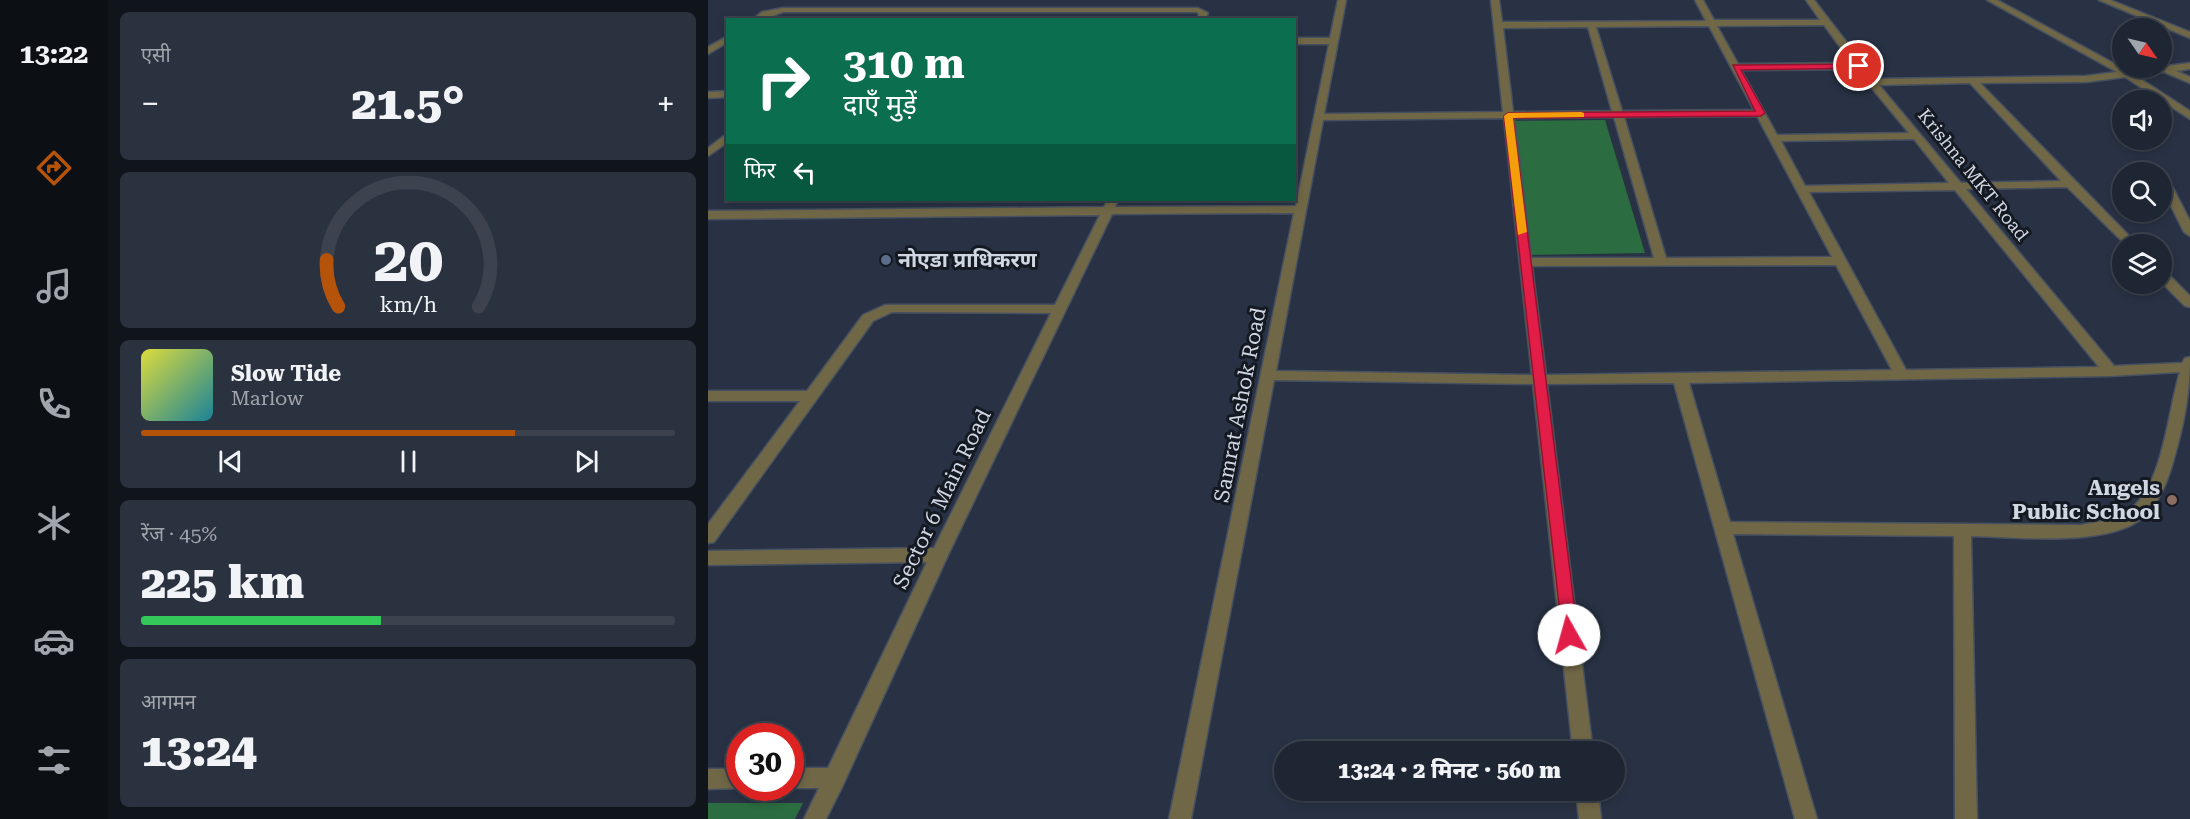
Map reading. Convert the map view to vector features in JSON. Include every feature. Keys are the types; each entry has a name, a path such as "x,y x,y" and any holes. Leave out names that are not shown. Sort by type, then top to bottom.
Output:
{"street":[{"path":"991,18 1006,0"},
{"name":"Samrat Ashok Road","path":"1180,819 1342,0"},
{"path":"1495,0 1581,741"},
{"path":"1700,0 1902,375"},
{"name":"Krishna MKT Road","path":"1810,0 1859,66 2110,371"},
{"path":"1991,0 2112,66"},
{"path":"2103,0 2190,35"},
{"path":"759,18 765,14 783,10 1198,10 1204,13 1202,18"},
{"path":"1498,25 1825,22"},
{"path":"1591,24 1661,261"},
{"path":"708,43 725,41"},
{"path":"708,51 725,41"},
{"path":"1296,41 1334,41"},
{"path":"1736,67 1859,66"},
{"path":"2172,69 2190,66"},
{"path":"2172,72 2190,80"},
{"path":"1873,82 2112,76"},
{"path":"2133,78 2190,116"},
{"path":"1974,81 2070,184 2121,234"},
{"path":"708,95 726,94"},
{"path":"1318,117 1761,113"},
{"path":"1774,138 1918,136"},
{"path":"708,153 726,138"},
{"path":"1801,189 2070,184"},
{"path":"2172,198 2190,232"},
{"path":"952,213 960,201"},
{"path":"708,215 952,213 1110,205 1300,209"},
{"name":"Sector 6 Main Road","path":"815,819 939,555 1110,205"},
{"path":"1525,262 1840,261"},
{"path":"2172,286 2190,303"},
{"path":"708,537 868,318 890,308 1059,309"},
{"path":"1268,375 1539,380 2110,371 2189,365 2163,470 2153,492 2137,513 2106,527 2080,531 1724,528"},
{"path":"1680,378 1806,819"},
{"path":"708,396 812,396"},
{"path":"1962,530 1966,819"},
{"path":"708,558 939,555"},
{"path":"804,778 836,778"},
{"path":"708,779 726,779"},
{"path":"1588,801 1590,819"}],"green space":[{"path":"1605,120 1645,253 1527,255 1508,121"},
{"path":"708,803 803,803 795,819 708,819"}],"slow traffic":[{"path":"1522,232 1508,116 1581,115"}],"place":[{"name":"नोएडा प्राधिकरण","path":"886,260"},
{"name":"Angels Public School","path":"2172,500"}],"route":[{"path":"1569,635 1508,116 1761,113 1736,67 1859,66"}]}
